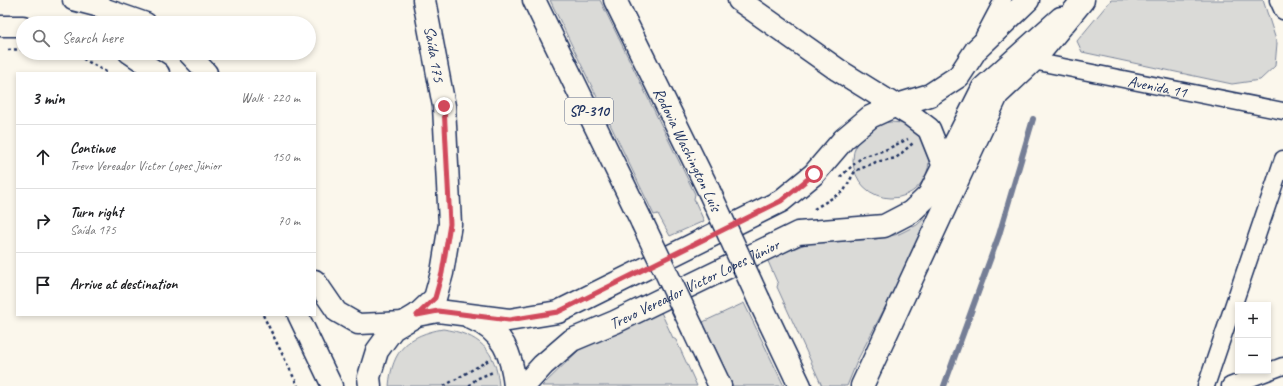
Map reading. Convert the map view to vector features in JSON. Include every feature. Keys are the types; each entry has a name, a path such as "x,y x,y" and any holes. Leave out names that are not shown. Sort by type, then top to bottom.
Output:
{"main road":[{"name":"Saída 175","path":"411,319 435,298 442,273 450,224 444,106 424,0"},
{"path":"529,0 552,34"},
{"name":"SP-310","path":"534,0 552,34 720,386"},
{"name":"Rodovia Washington Luís","path":"615,0 709,191 800,386"},
{"path":"740,0 838,70 912,116 929,129 943,164"},
{"name":"Trevo Vereador Victor Lopes Júnior","path":"370,386 369,377 376,351 393,329 411,319 438,311 459,313 482,318 509,320 558,312 781,201 814,174 844,140 870,117 894,106 930,95 959,76 976,50 1028,0"},
{"path":"943,164 983,88 1036,39 1083,0"},
{"path":"862,386 870,364 952,195 997,95 1033,61 1083,0"},
{"name":"Trevo Vereador Victor Lopes Júnior","path":"524,386 543,364 572,340 615,322 798,233 884,226 911,212 929,195 943,164"},
{"name":"Trevo Vereador Victor Lopes Júnior","path":"459,313 482,323 501,340 513,363 515,386"}],"street":[{"path":"73,0 126,16"},
{"path":"976,50 1003,0"},
{"path":"1278,0 1283,11"},
{"path":"0,26 16,26"},
{"path":"140,60 158,72"},
{"path":"195,60 206,72"},
{"name":"Avenida 11","path":"1033,61 1283,111"},
{"path":"1206,386 1283,159"},
{"path":"316,281 337,312 358,324 411,319"},
{"path":"298,316 332,386"},
{"path":"1230,386 1283,366"}],"path":[{"path":"8,50 16,49"},
{"path":"85,60 106,72"},
{"path":"263,316 298,386"}],"shaded area":[{"path":"550,0 600,0 695,194 694,199 704,221 670,236 658,214 654,215"},
{"path":"1111,0 1263,0 1277,43 1275,66 1260,80 1232,84 1082,52 1077,41"},
{"path":"891,122 905,125 918,133 926,146 929,160 926,174 918,187 905,195 891,198 877,195 864,187 856,174 853,160 856,146 864,133 877,125"},
{"path":"938,206 858,359 847,386 822,386 777,287 778,284 767,259 808,243 876,239 899,234 917,225"},
{"path":"744,303 784,386 733,386 703,322"},
{"path":"659,308 673,338 676,340 697,386 542,386 581,348"},
{"path":"443,329 456,331 467,335 483,346 489,353 494,363 499,386 389,386 394,363 404,346 420,335"}],"waterway":[{"path":"944,386 999,235 1033,119"}],"route":[{"path":"444,106 450,224 442,273 435,298 417,315 438,311 459,313 482,318 509,320 558,312 781,201 814,174"}]}
